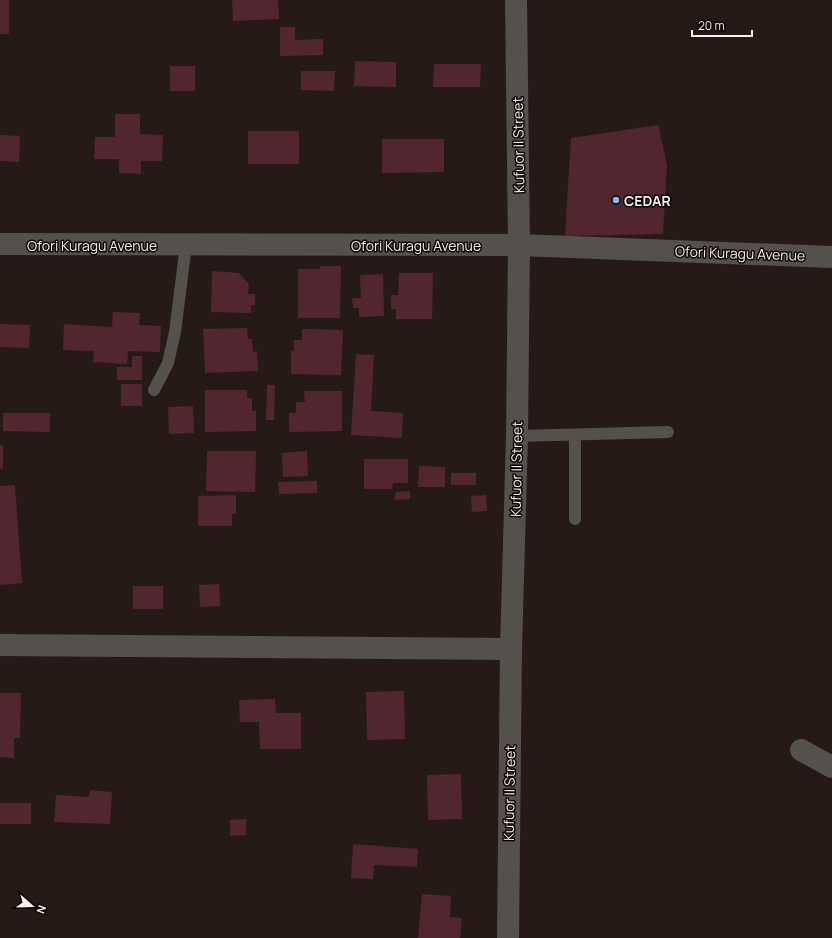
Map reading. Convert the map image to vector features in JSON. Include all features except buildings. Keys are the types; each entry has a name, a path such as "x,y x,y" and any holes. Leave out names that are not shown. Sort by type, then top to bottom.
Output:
{"street":[{"name":"Kufuor II Street","path":"508,938 511,649 517,436 519,245 516,0"},
{"name":"Ofori Kuragu Avenue","path":"0,244 519,245 832,257"},
{"path":"0,645 511,649"},
{"path":"801,750 832,767"}],"lane":[{"path":"154,390 168,363 175,332 186,244"},
{"path":"517,436 668,432"},
{"path":"575,519 576,435"}],"place":[{"name":"CEDAR","path":"616,200"}]}
